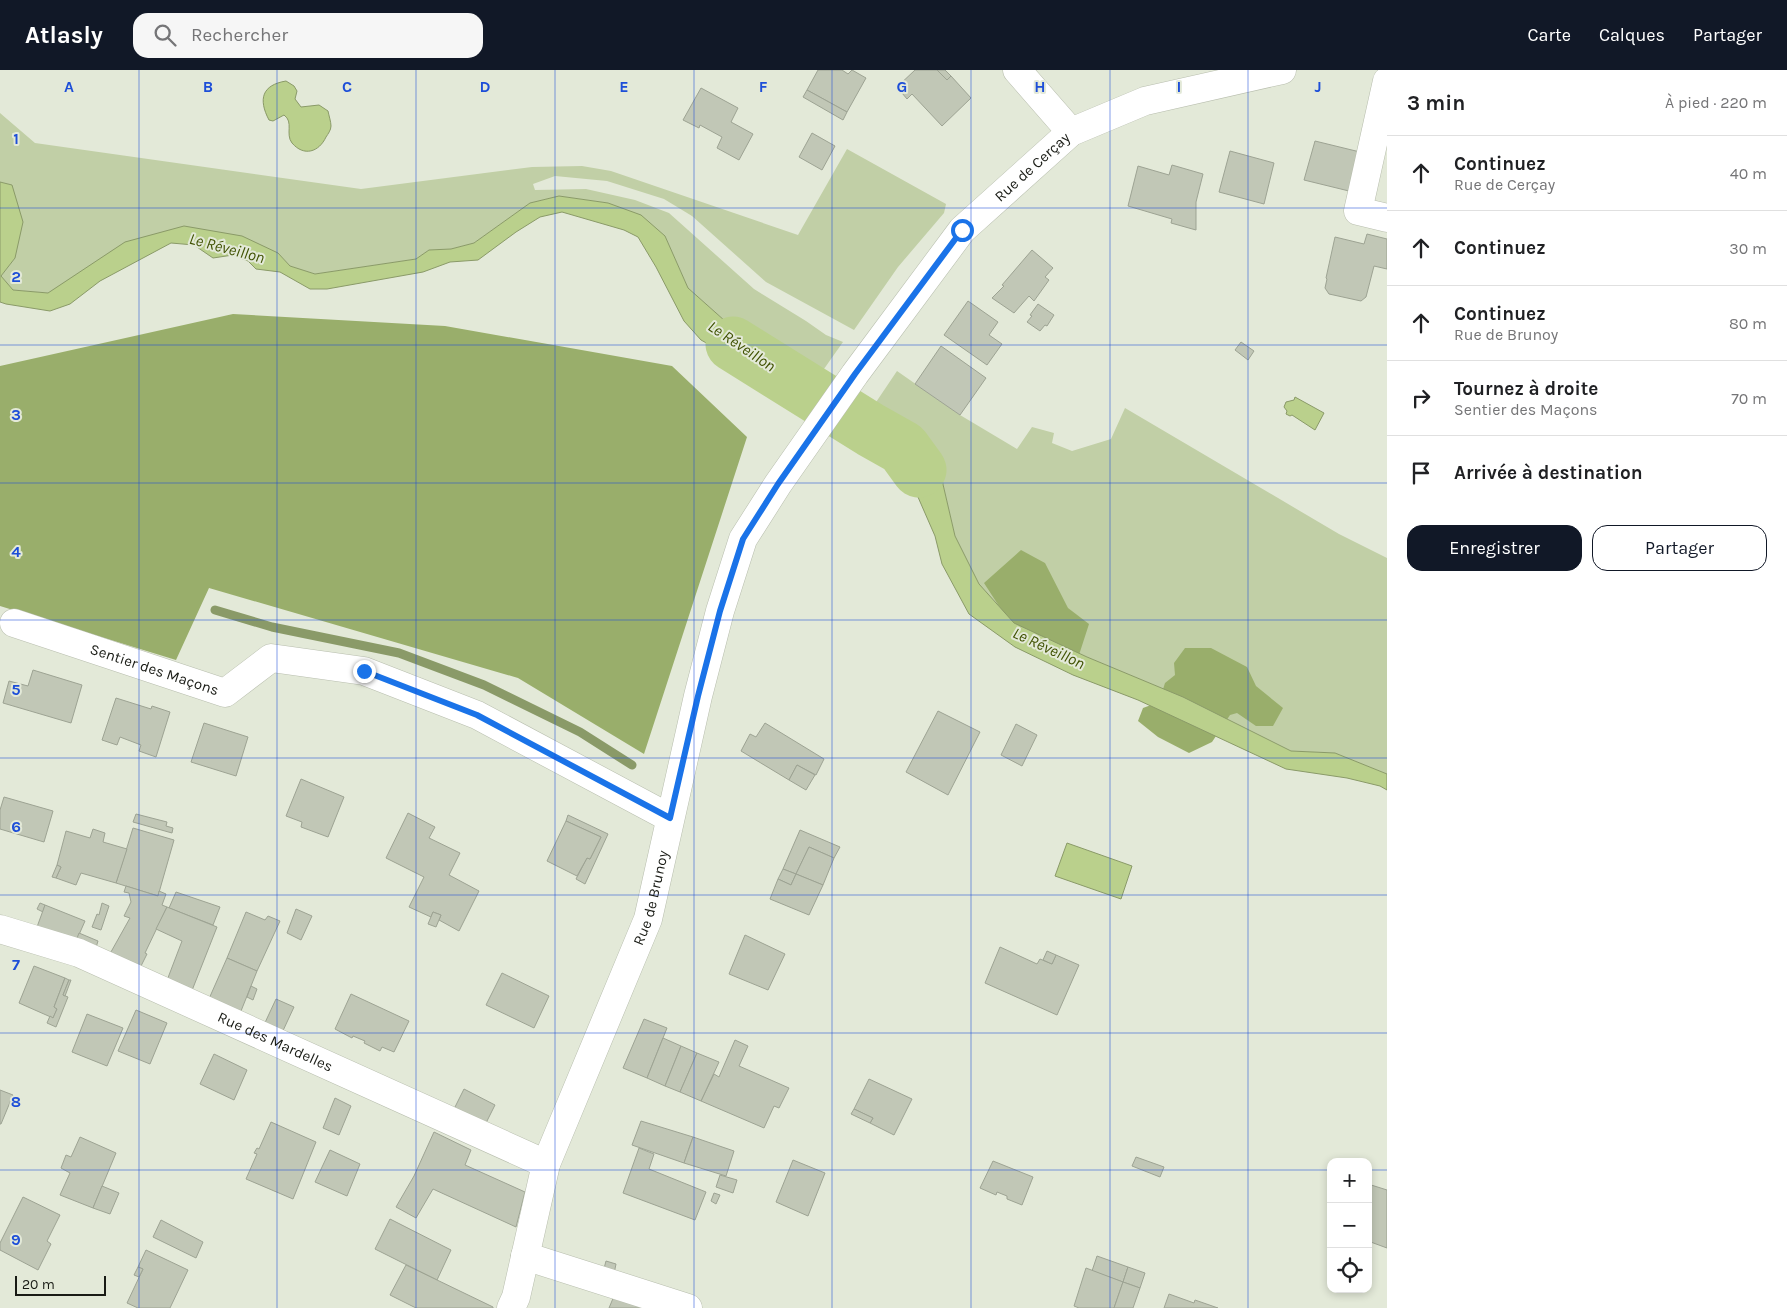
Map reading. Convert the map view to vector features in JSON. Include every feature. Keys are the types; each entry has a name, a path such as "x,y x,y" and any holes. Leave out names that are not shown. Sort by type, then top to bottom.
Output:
{"street":[{"path":"1017,70 1071,132"},
{"name":"Rue de Cerçay","path":"778,484 855,374 962,230 1071,132 1145,101 1282,70"},
{"path":"1387,80 1358,211 1387,218"},
{"name":"Rue de Brunoy","path":"511,1308 516,1297 546,1164 648,919 698,696 743,539 778,484"},
{"name":"Sentier des Maçons","path":"14,623 224,693 271,658 364,671 477,715 670,818"},
{"name":"Rue des Mardelles","path":"0,929 79,953 546,1164"},
{"path":"525,1256 688,1308"}],"shaded area":[{"path":"0,113 35,143 361,189 532,167 582,166 611,171 798,235 847,149 946,204 944,213 898,267 854,330 766,282 692,216 664,199 607,181 555,176 533,184 535,190 586,189 635,200 669,213 754,289 826,335 843,342 819,376 810,370 804,377 734,329 688,288 665,236 608,203 559,196 530,203 474,243 451,249 429,250 416,259 315,274 290,266 278,253 184,226 48,293 13,290 1,276 15,258 12,185 0,182"},
{"path":"233,314 445,326 672,366 747,437 644,754 518,678 209,588 176,660 0,606 0,366"},
{"path":"897,371 960,415 1017,449 1032,427 1054,433 1052,443 1072,451 1111,439 1125,408 1339,534 1387,558 1387,774 1335,753 1291,751 1183,697 1087,657 1014,623 979,584 955,536 942,480 883,422 864,420"},
{"path":"1021,550 1045,563 1068,608 1089,624 1078,658 1028,651 984,583"},
{"path":"1185,648 1211,648 1247,667 1256,686 1283,708 1273,726 1256,726 1237,713 1230,715 1212,742 1189,753 1158,737 1138,721 1143,708 1159,702 1165,683 1175,675 1174,663"}],"water":[{"path":"286,81 294,86 297,91 295,99 301,107 319,105 328,111 331,123 330,129 323,142 311,151 301,150 292,143 289,136 288,121 284,115 273,121 269,120 266,112 263,99 264,94 272,86"},
{"path":"0,182 12,185 23,222 15,258 1,276 13,290 48,293 125,242 184,226 242,236 278,253 290,266 315,274 416,259 429,250 451,249 474,243 530,203 559,196 608,203 641,215 665,236 688,288 734,329 804,377 793,391 701,340 684,321 638,237 624,230 562,212 540,217 478,260 450,262 423,272 327,289 310,289 280,272 256,269 248,261 233,255 213,258 194,245 171,243 100,281 70,304 50,311 6,304 0,302"},
{"path":"1295,397 1324,413 1315,430 1292,415 1286,414 1287,411 1284,407 1286,402 1294,400"},
{"path":"864,420 883,422 909,438 942,480 955,536 979,584 1014,623 1087,657 1183,697 1291,751 1335,753 1387,774 1387,790 1380,786 1347,778 1286,769 1138,700 1073,675 1015,647 969,614 942,564 935,536 904,465 893,450 876,444 858,430"},
{"path":"1067,843 1132,866 1121,899 1055,876"}],"building":[{"path":"818,70 842,70 848,74 852,70 866,78 847,112 807,90"},
{"path":"915,70 937,70 947,80 951,76 971,98 942,126 912,94 907,99 897,87"},
{"path":"937,70 945,70 951,76 947,80"},
{"path":"701,88 738,108 731,122 753,134 739,160 717,148 722,137 700,125 699,128 683,120"},
{"path":"807,90 847,112 843,120 803,97"},
{"path":"812,133 835,146 822,170 799,157"},
{"path":"1315,141 1360,152 1349,191 1304,180"},
{"path":"1230,151 1274,163 1264,204 1219,192"},
{"path":"1172,165 1203,174 1196,202 1196,230 1171,223 1172,219 1128,206 1138,166 1169,175"},
{"path":"1367,234 1387,239 1387,269 1374,266 1366,297 1361,301 1329,294 1325,288 1326,278 1335,237 1364,244"},
{"path":"1032,250 1053,268 1045,277 1049,280 1034,301 1029,296 1014,313 992,298 1004,286 1002,285"},
{"path":"968,301 998,322 989,335 1002,344 987,365 944,335"},
{"path":"1038,304 1054,315 1047,326 1045,325 1040,331 1027,322"},
{"path":"1241,342 1254,351 1248,360 1235,350"},
{"path":"941,346 986,378 960,415 915,384"},
{"path":"33,670 82,685 71,723 3,703 9,681 28,686"},
{"path":"116,698 151,709 152,706 170,712 156,757 139,751 141,745 120,737 117,745 102,740"},
{"path":"938,711 980,732 948,795 906,772"},
{"path":"204,723 248,737 236,776 191,762"},
{"path":"765,723 824,759 816,775 797,765 789,780 741,751 750,734 756,737"},
{"path":"1016,724 1037,735 1022,766 1001,755"},
{"path":"797,765 815,775 806,790 789,780"},
{"path":"301,779 344,797 328,837 301,827 302,822 286,816"},
{"path":"4,797 53,811 44,842 0,829 0,810"},
{"path":"408,813 435,827 429,838 460,853 449,875 479,891 459,931 439,920 441,915 433,912 431,917 409,907 424,877 386,858"},
{"path":"136,814 167,822 166,826 173,828 172,833 133,822"},
{"path":"568,815 608,834 585,884 576,879 587,858 590,859 601,837 566,821"},
{"path":"566,821 601,837 590,859 587,858 577,876 547,861"},
{"path":"133,828 174,840 158,896 116,883"},
{"path":"93,829 105,833 103,842 127,849 116,883 81,873 76,885 56,878 61,867 57,865 66,831 90,838"},
{"path":"800,830 840,847 834,858 809,847 796,874 783,869"},
{"path":"809,847 834,858 823,885 796,874"},
{"path":"57,865 61,867 56,878 52,877"},
{"path":"783,869 796,874 791,885 778,879"},
{"path":"796,874 823,885 809,915 770,899 778,879 791,885"},
{"path":"126,886 158,896 159,891 166,894 162,905 167,907 138,972 107,959 130,918 124,916 131,902 129,893 124,892"},
{"path":"176,892 220,907 213,925 169,908"},
{"path":"40,903 45,905 43,912 37,909"},
{"path":"102,903 109,906 101,930 92,927 97,914 99,915"},
{"path":"45,905 85,921 74,946 37,927"},
{"path":"167,907 217,927 191,993 166,983 182,941 156,929"},
{"path":"296,909 312,916 301,940 287,933"},
{"path":"246,912 265,920 268,916 280,921 257,971 227,958"},
{"path":"433,912 441,915 436,927 428,924"},
{"path":"79,933 98,941 94,954 74,946"},
{"path":"745,935 785,954 768,990 729,974"},
{"path":"1000,947 1037,964 1040,959 1052,964 1056,955 1079,965 1057,1015 985,983"},
{"path":"1047,951 1056,955 1052,964 1043,960"},
{"path":"227,958 257,971 239,1016 208,1001"},
{"path":"34,966 65,978 54,1007 57,1009 53,1018 19,1003"},
{"path":"502,973 549,996 534,1028 486,1005"},
{"path":"65,978 69,980 63,995 68,997 56,1027 47,1023 50,1016 53,1018 57,1009 54,1007"},
{"path":"69,980 71,980 65,996 63,995"},
{"path":"251,986 257,989 253,1000 247,997"},
{"path":"351,994 409,1021 394,1052 382,1047 380,1051 364,1043 365,1041 353,1036 352,1038 335,1029"},
{"path":"276,999 294,1007 281,1035 263,1027"},
{"path":"136,1010 167,1023 150,1064 118,1051"},
{"path":"87,1014 123,1028 107,1066 72,1052"},
{"path":"644,1019 667,1028 647,1078 623,1068"},
{"path":"663,1038 681,1046 665,1086 647,1078"},
{"path":"735,1040 748,1046 739,1066 789,1088 779,1108 774,1106 764,1128 701,1101 714,1074 719,1077"},
{"path":"681,1046 697,1053 680,1092 665,1086"},
{"path":"697,1053 719,1062 701,1101 680,1092"},
{"path":"214,1054 247,1070 234,1100 200,1084"},
{"path":"869,1079 912,1099 894,1135 870,1123 873,1118 854,1109"},
{"path":"464,1089 495,1105 485,1125 453,1111"},
{"path":"0,1090 13,1095 1,1124 0,1124"},
{"path":"335,1098 351,1106 339,1135 323,1128"},
{"path":"854,1109 873,1118 870,1123 851,1114"},
{"path":"641,1121 693,1137 684,1163 632,1145"},
{"path":"271,1122 316,1142 293,1199 246,1179 257,1154 254,1153 257,1148 259,1149"},
{"path":"434,1132 471,1150 465,1165 525,1192 516,1227 433,1189 416,1218 396,1207 414,1176"},
{"path":"80,1137 116,1153 93,1208 60,1195 70,1173 61,1168 66,1155 71,1157"},
{"path":"693,1137 734,1151 726,1176 684,1163"},
{"path":"639,1148 654,1154 649,1169 706,1192 695,1220 623,1193"},
{"path":"330,1150 360,1164 347,1196 315,1182"},
{"path":"1136,1157 1164,1167 1160,1177 1132,1166"},
{"path":"793,1160 825,1173 808,1216 776,1202"},
{"path":"993,1161 1033,1177 1022,1205 1007,1199 1007,1196 997,1192 996,1195 980,1188"},
{"path":"720,1175 737,1180 733,1193 716,1187"},
{"path":"1372,1185 1387,1190 1387,1248 1372,1242"},
{"path":"102,1186 119,1193 110,1214 93,1208"},
{"path":"714,1193 720,1195 716,1204 711,1201"},
{"path":"23,1197 60,1215 47,1241 51,1244 38,1270 0,1250 0,1243"},
{"path":"390,1219 451,1250 437,1280 375,1249"},
{"path":"161,1220 203,1242 196,1258 153,1237"},
{"path":"146,1250 188,1270 170,1308 138,1308 127,1303 143,1269 138,1267"},
{"path":"1097,1256 1128,1267 1123,1282 1092,1271"},
{"path":"606,1261 616,1264 613,1279 602,1276"},
{"path":"406,1265 493,1308 416,1308 390,1295"},
{"path":"138,1267 143,1269 139,1277 134,1275"},
{"path":"1128,1267 1145,1273 1140,1288 1123,1282"},
{"path":"1086,1268 1123,1282 1114,1308 1079,1308 1074,1306"},
{"path":"1123,1282 1140,1288 1133,1308 1114,1308"},
{"path":"1169,1294 1194,1303 1195,1300 1218,1308 1164,1308"},
{"path":"614,1296 657,1308 609,1308"}],"waterway":[{"name":"Le Réveillon","path":"733,344 903,448 919,470"},
{"path":"215,610 272,627 399,653 484,685 580,732 632,765"}],"route":[{"path":"364,671 477,715 670,818 720,611 743,539 778,484 855,374 962,230"}]}
